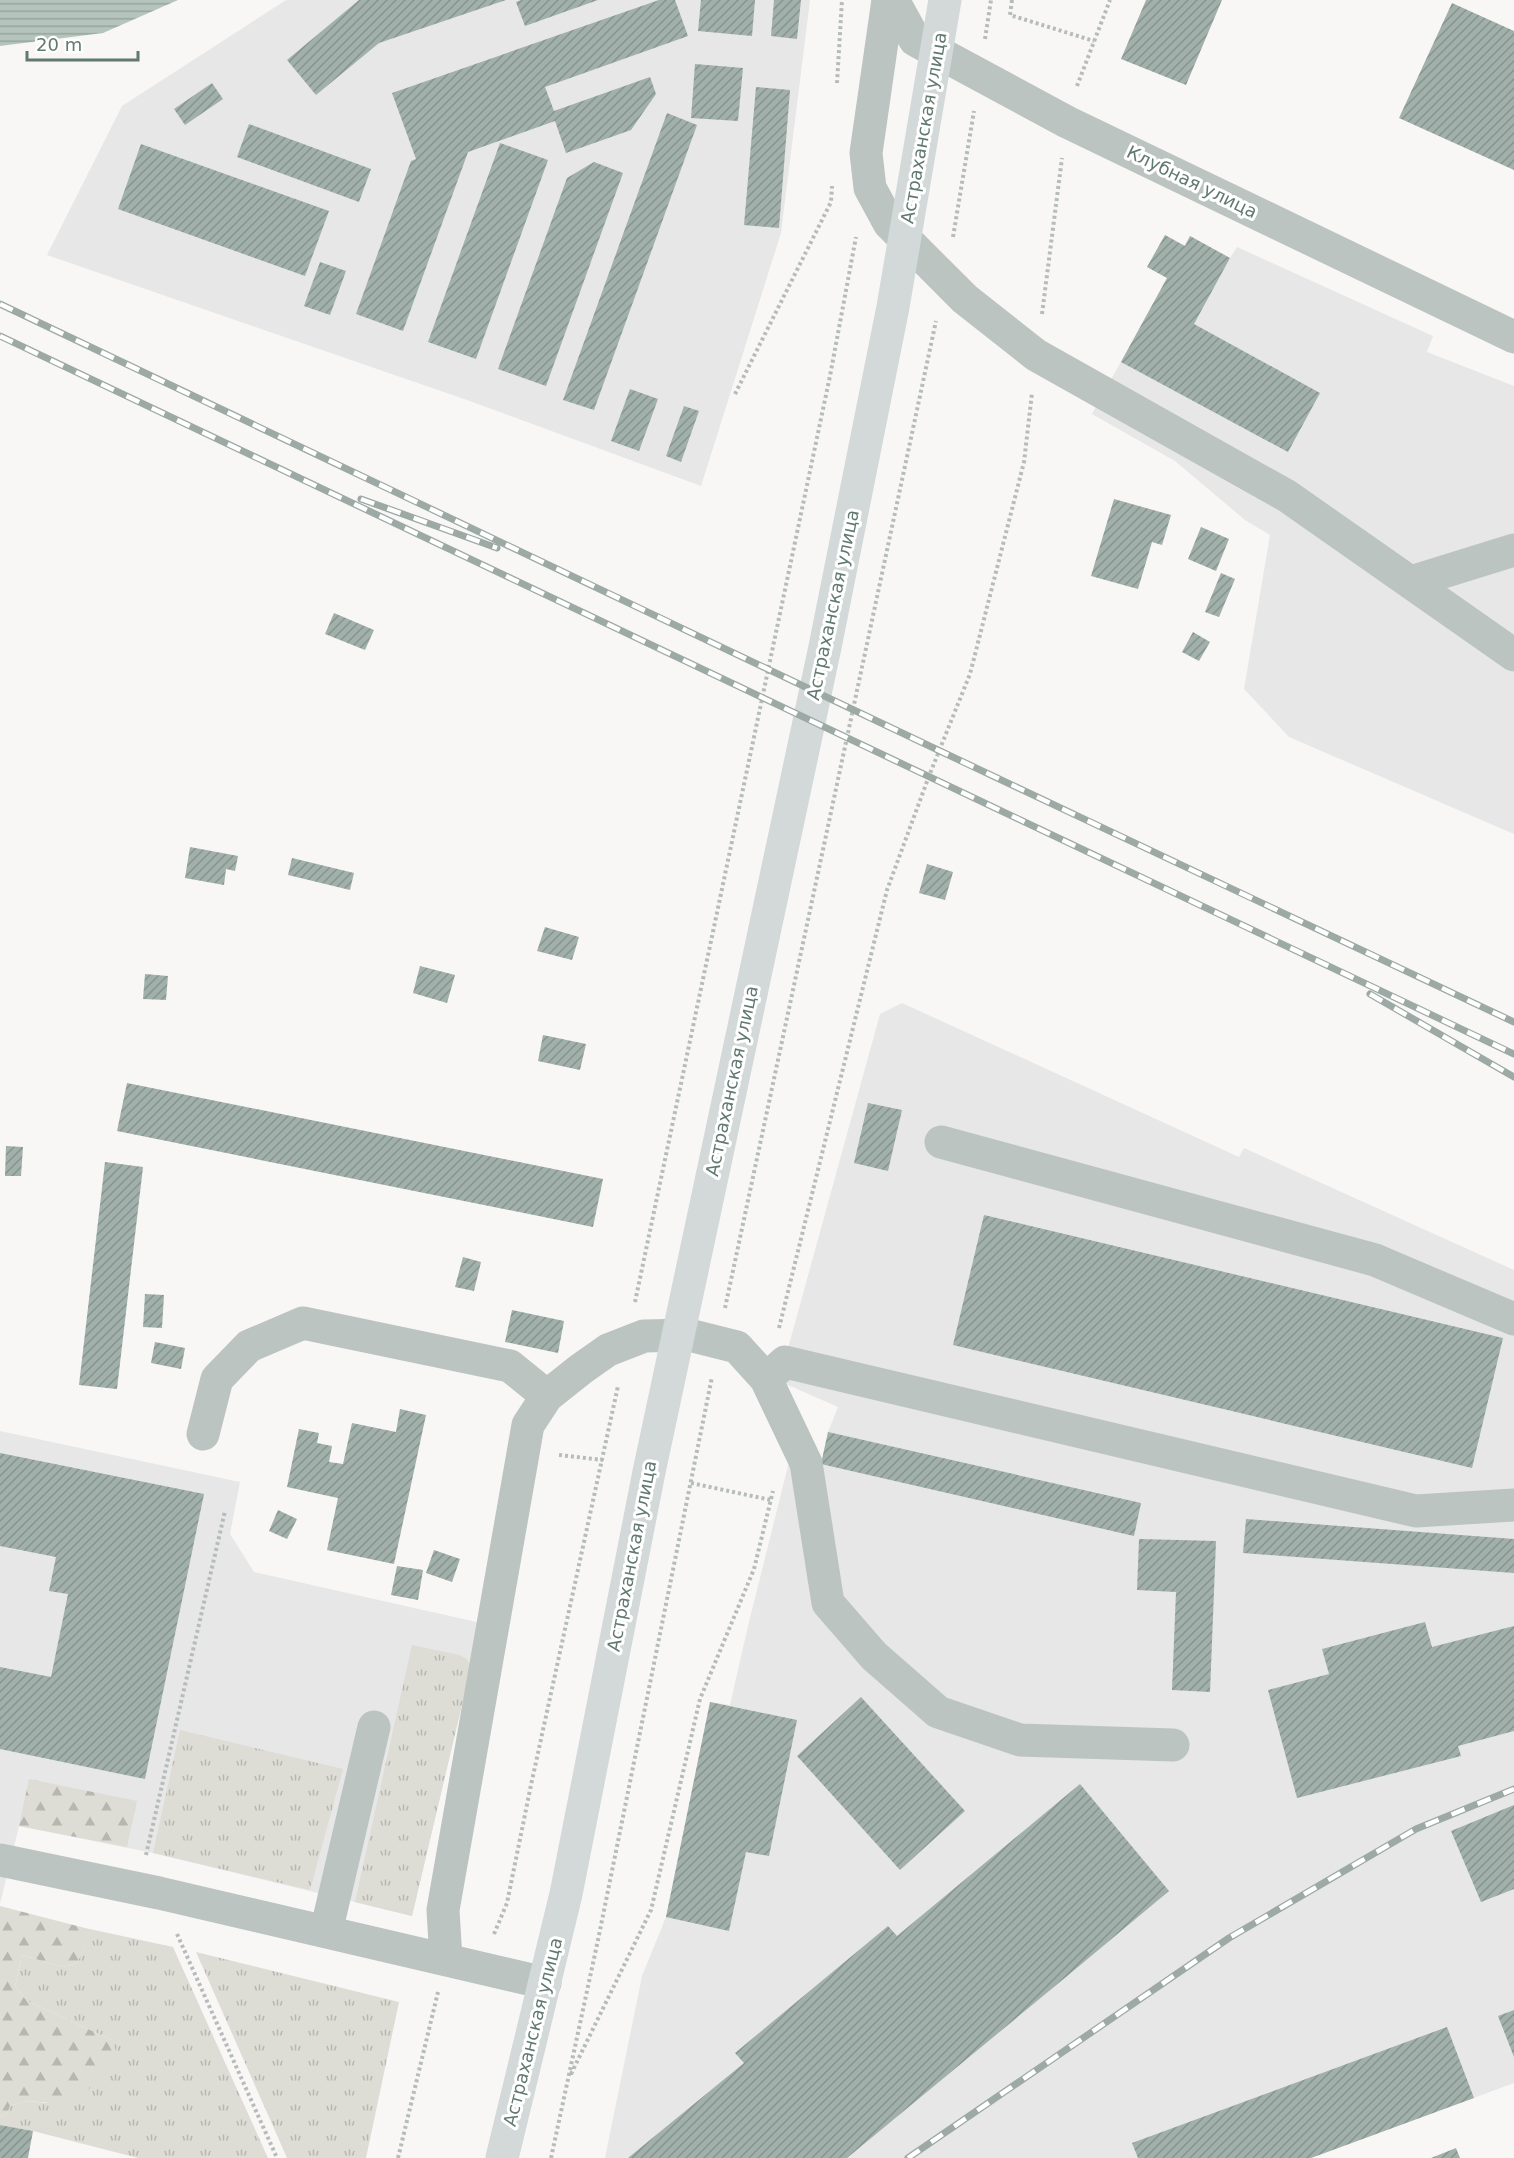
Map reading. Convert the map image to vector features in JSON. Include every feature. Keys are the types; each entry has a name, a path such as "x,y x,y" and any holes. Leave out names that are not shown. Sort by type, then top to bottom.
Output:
{"main road":[{"name":"Астраханская улица","path":"502,2158 566,1894 649,1472 825,647 886,342 945,0"}],"street":[{"path":"888,0 866,153 870,188 889,223 965,298 1036,355 1287,496 1514,655"},
{"name":"Клубная улица","path":"893,0 915,40 1067,122 1514,337"},
{"path":"1411,582 1514,550"},
{"path":"941,1142 1375,1260 1514,1319"},
{"path":"203,1434 217,1379 249,1346 303,1323 510,1366 547,1396"},
{"path":"446,1960 443,1910 528,1425 547,1396 608,1350 644,1336 688,1335 737,1347 766,1379 806,1463 828,1603 874,1656 938,1712 1020,1740 1173,1745"},
{"path":"766,1379 785,1362 1416,1511 1514,1505"},
{"path":"326,1932 374,1727"},
{"path":"0,1860 159,1893 545,1983"}],"path":[{"path":"837,83 842,0"},
{"path":"984,47 991,0"},
{"path":"1012,0 1010,15 1094,41"},
{"path":"951,246 975,106"},
{"path":"735,394 831,202 832,178"},
{"path":"633,1313 828,387 858,230"},
{"path":"724,1315 937,316"},
{"path":"551,2158 692,1483 713,1371"},
{"path":"479,1968 507,1903 619,1382"},
{"path":"524,1451 603,1460"},
{"path":"692,1483 771,1500"},
{"path":"225,1511 146,1855 159,1893 276,2158"},
{"path":"398,2158 446,1960"}],"shaded area":[{"path":"0,0 178,0 103,33 0,46"},
{"path":"286,0 810,0 781,233 701,486 467,400 47,255 122,106"},
{"path":"1165,235 1184,246 1190,236 1230,258 1237,247 1433,336 1427,352 1514,386 1514,834 1289,737 1244,689 1270,535 1245,520 1175,461 1092,414 1167,278 1147,267"},
{"path":"902,1003 1239,1157 1244,1148 1514,1270 1514,2083 1311,2158 605,2158 642,1976 666,1917 710,1702 730,1705 789,1462 821,1464 828,1432 838,1407 779,1381 880,1014"},
{"path":"0,1431 240,1482 230,1534 254,1572 481,1623 412,1916 153,1853 19,1826 0,1904"}],"green space":[{"path":"412,1645 459,1655 467,1659 471,1667 412,1916 355,1902"},
{"path":"180,1730 343,1769 310,1890 153,1853"},
{"path":"29,1779 137,1801 127,1847 19,1826"},
{"path":"0,1906 85,1928 85,1946 77,1963 63,1967 22,1955 15,1986 27,2001 112,2040 116,2051 114,2063 84,2094 66,2104 26,2101 10,2106 7,2114 0,2117"},
{"path":"85,1928 173,1947 268,2158 138,2158 33,2131 0,2125 0,2117 7,2114 10,2106 26,2101 47,2103 112,2040 27,2001 15,1986 22,1955 63,1967 77,1963 85,1946"},
{"path":"196,1952 399,2002 366,2158 287,2158"}],"building":[{"path":"359,0 506,0 379,43 316,95 287,60"},
{"path":"521,0 598,0 525,26 516,2"},
{"path":"659,0 675,0 688,36 545,87 554,111 650,77 656,94 631,130 566,153 555,121 468,152 403,331 356,314 411,161 416,159 392,93"},
{"path":"701,0 755,0 752,36 698,31"},
{"path":"774,0 801,0 797,39 771,36"},
{"path":"1146,0 1222,0 1186,85 1121,59"},
{"path":"1452,3 1514,31 1514,170 1399,118"},
{"path":"695,64 743,68 738,121 691,118"},
{"path":"212,83 223,99 185,125 174,109"},
{"path":"756,87 790,90 779,228 744,225"},
{"path":"667,113 697,125 594,410 563,400"},
{"path":"249,124 371,169 359,202 237,157"},
{"path":"500,143 548,160 476,359 428,342"},
{"path":"141,144 329,211 305,276 118,209"},
{"path":"594,162 623,173 546,386 498,369 567,178"},
{"path":"1165,235 1185,246 1190,236 1230,258 1194,324 1320,393 1288,452 1121,362 1167,278 1147,267"},
{"path":"320,262 346,271 330,315 304,306"},
{"path":"630,389 658,399 639,451 611,441"},
{"path":"684,406 699,411 681,462 666,456"},
{"path":"1114,499 1171,515 1162,545 1152,542 1138,589 1091,576"},
{"path":"1201,527 1229,539 1216,571 1188,559"},
{"path":"1221,573 1235,579 1219,617 1205,612"},
{"path":"334,613 374,630 365,650 325,634"},
{"path":"1193,632 1210,642 1199,661 1182,652"},
{"path":"190,847 238,856 235,871 226,869 224,885 185,878"},
{"path":"292,858 354,873 350,890 288,875"},
{"path":"927,864 953,872 945,900 919,893"},
{"path":"545,927 579,937 572,960 537,951"},
{"path":"420,966 455,975 447,1003 413,993"},
{"path":"145,974 168,976 166,1000 143,999"},
{"path":"543,1035 586,1044 580,1070 538,1061"},
{"path":"127,1083 603,1179 593,1227 117,1131"},
{"path":"868,1103 902,1110 888,1171 854,1163"},
{"path":"6,1146 23,1147 21,1176 5,1176"},
{"path":"105,1162 143,1167 117,1389 79,1385"},
{"path":"984,1215 1503,1338 1472,1468 953,1345"},
{"path":"463,1257 481,1262 474,1291 455,1287"},
{"path":"145,1294 164,1295 162,1328 143,1327"},
{"path":"512,1310 564,1321 558,1353 505,1342"},
{"path":"155,1342 185,1348 181,1369 151,1363"},
{"path":"400,1409 426,1415 394,1564 327,1550 338,1498 287,1487 299,1429 319,1433 317,1443 332,1446 329,1462 343,1464 352,1423 396,1432"},
{"path":"828,1432 1141,1503 1134,1536 821,1464"},
{"path":"0,1453 204,1494 145,1779 0,1749 0,1667 51,1677 68,1594 49,1591 56,1557 0,1546"},
{"path":"278,1510 297,1519 287,1539 269,1531"},
{"path":"1246,1519 1514,1539 1514,1573 1243,1553"},
{"path":"1139,1539 1216,1541 1210,1692 1172,1690 1176,1592 1137,1590"},
{"path":"434,1550 460,1559 452,1582 426,1573"},
{"path":"397,1566 423,1570 418,1600 391,1595"},
{"path":"1425,1622 1432,1647 1514,1626 1514,1731 1458,1746 1461,1756 1297,1798 1268,1690 1329,1674 1322,1649"},
{"path":"861,1697 965,1811 900,1870 797,1756"},
{"path":"710,1702 797,1720 769,1856 746,1852 729,1931 666,1917"},
{"path":"1080,1784 1169,1891 1066,1977 847,2158 628,2158 744,2063 735,2053 888,1926 897,1936"},
{"path":"1514,1805 1514,1889 1481,1902 1451,1831"},
{"path":"1514,2010 1514,2057 1498,2016"},
{"path":"1447,2027 1474,2098 1311,2158 1138,2158 1132,2143"},
{"path":"0,2125 33,2131 28,2158 0,2158"},
{"path":"1456,2148 1460,2158 1431,2158"}],"railway":[{"path":"0,304 1514,1022"},
{"path":"0,336 1514,1054"},
{"path":"361,499 497,548"},
{"path":"1370,994 1514,1077"},
{"path":"908,2158 1229,1938 1416,1829 1514,1789"}]}
